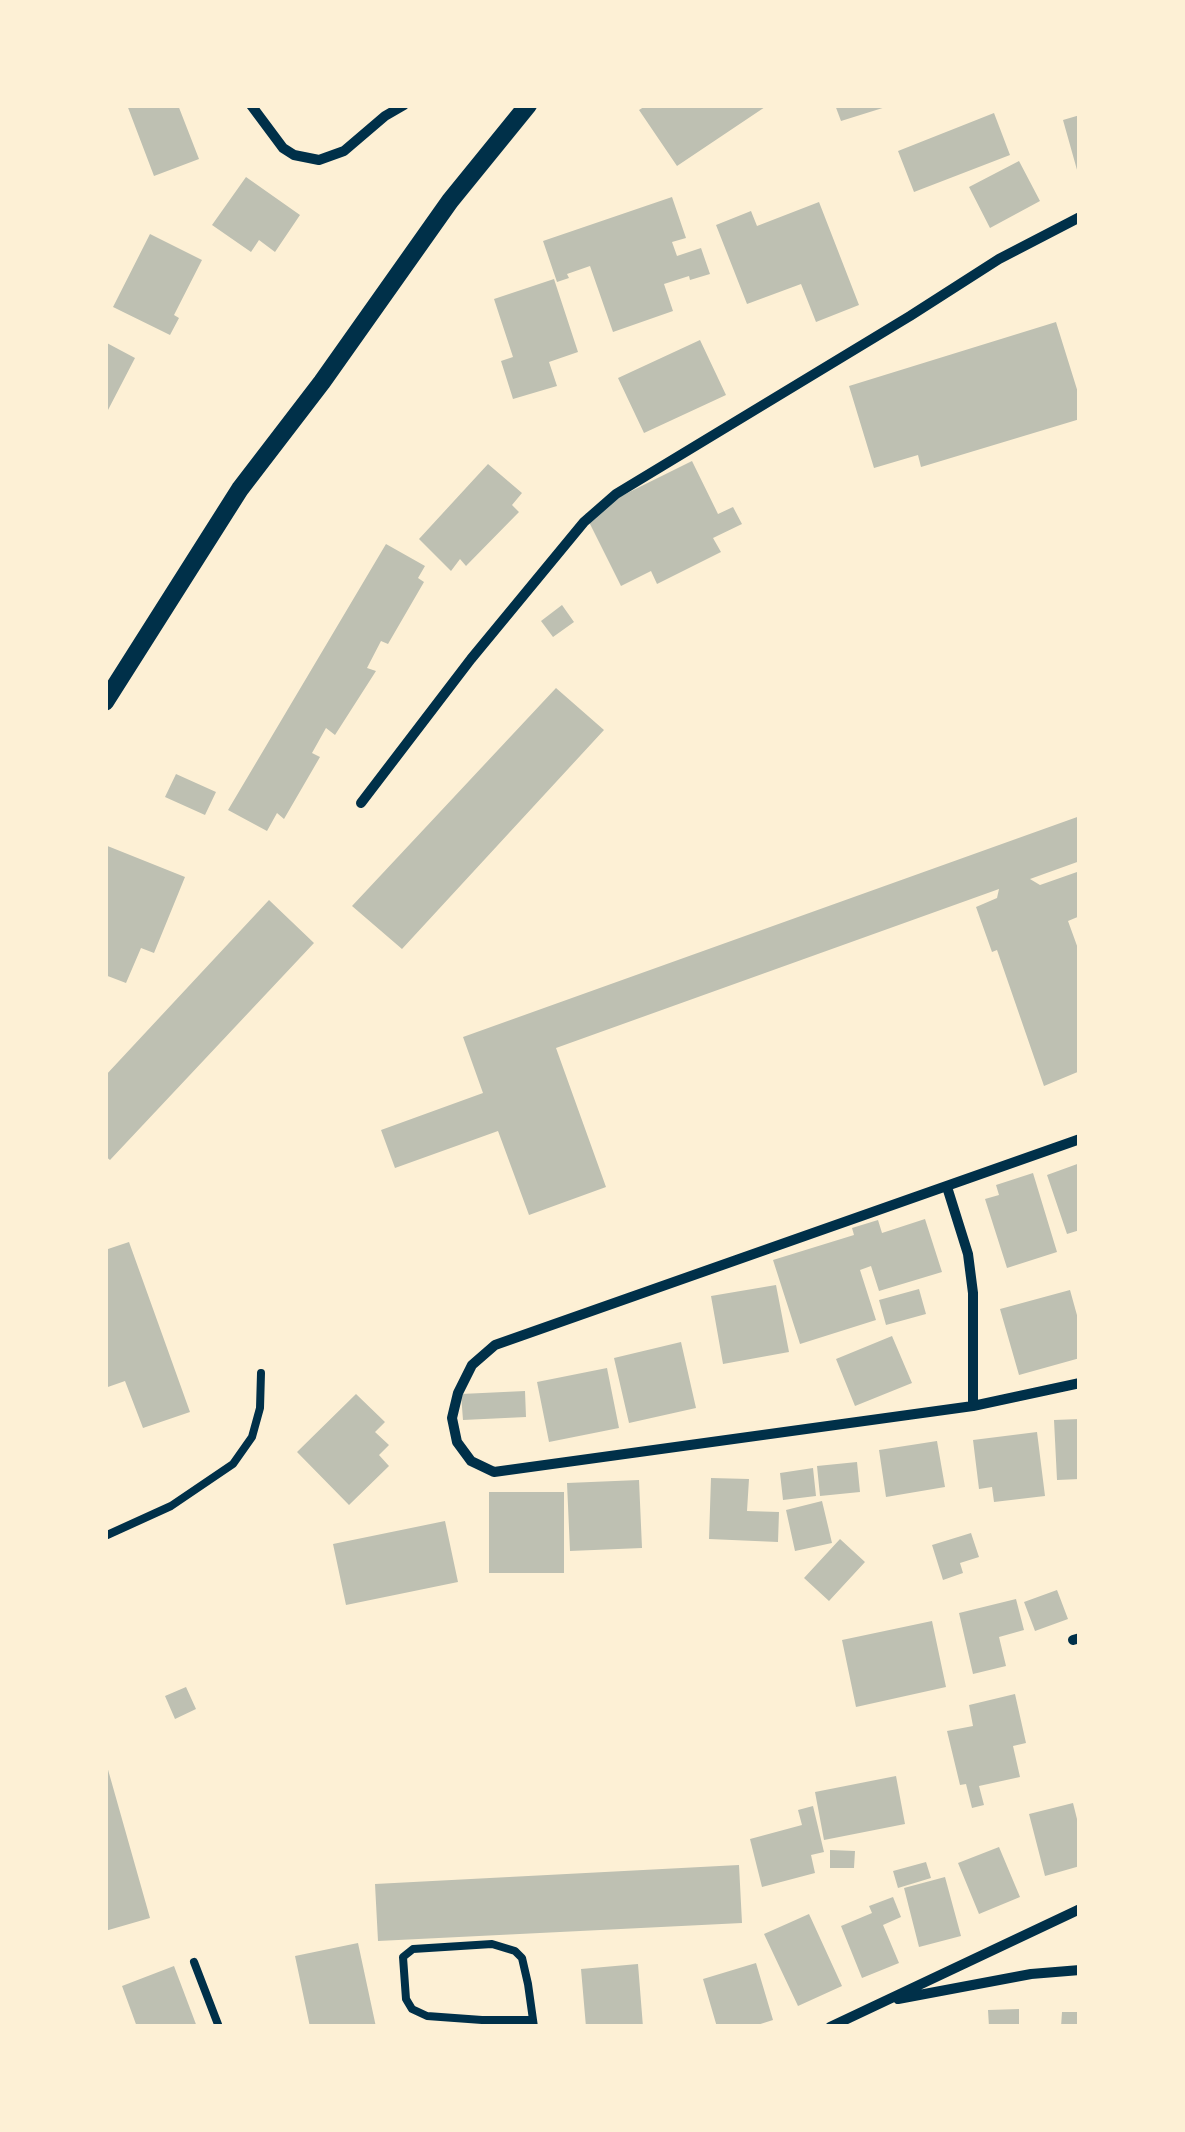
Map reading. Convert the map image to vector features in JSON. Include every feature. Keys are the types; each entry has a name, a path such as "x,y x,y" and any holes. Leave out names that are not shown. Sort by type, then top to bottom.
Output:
{"street":[{"path":"251,105 283,148 294,155 319,160 344,151 384,116 404,105"},
{"path":"105,702 240,488 322,382 521,107"},
{"path":"361,803 471,658 584,522 616,494 1000,259 1080,217"},
{"path":"1080,1139 495,1345 472,1364 458,1393 452,1418 457,1442 471,1461 494,1472 972,1406 1080,1384"},
{"path":"947,1186 968,1254 972,1406"},
{"path":"830,2027 1080,1908"},
{"path":"882,2002 1032,1974 1080,1970"}],"lane":[{"path":"105,1536 171,1506 232,1464 252,1438 260,1408 261,1373"},
{"path":"492,1944 515,1951 522,1958 534,2024 427,2016 412,2008 406,1999 403,1958 413,1950 492,1944"},
{"path":"194,1962 218,2027"}],"building":[{"path":"127,105 178,105 199,159 154,176"},
{"path":"647,105 768,105 677,166 639,110"},
{"path":"835,105 888,105 889,106 841,121"},
{"path":"994,113 1010,155 914,192 898,151"},
{"path":"1080,115 1080,177 1079,177 1063,120"},
{"path":"1019,161 1040,201 990,228 969,187"},
{"path":"246,177 300,215 275,252 259,240 251,252 212,225"},
{"path":"672,197 686,238 672,242 677,256 701,248 710,274 664,284 673,311 613,332 590,266 557,282 543,241"},
{"path":"819,202 859,305 816,322 801,284 747,304 716,225 751,211 757,226"},
{"path":"150,234 202,260 174,315 179,318 170,335 113,307"},
{"path":"554,279 578,352 549,362 557,386 513,399 501,361 513,357 494,299"},
{"path":"1056,322 1080,399 1080,419 921,467 918,455 874,468 849,386"},
{"path":"700,340 726,395 644,433 618,378"},
{"path":"105,342 135,358 108,410 105,409"},
{"path":"692,461 718,514 733,507 742,524 713,538 721,552 657,584 651,571 621,586 585,514"},
{"path":"488,464 522,493 512,505 519,512 466,566 460,559 451,571 419,539"},
{"path":"386,544 425,566 418,578 424,582 388,644 381,641 367,668 376,671 335,735 326,728 312,753 320,757 284,819 277,813 267,831 228,810"},
{"path":"562,605 574,622 553,637 541,621"},
{"path":"556,688 604,730 402,949 352,906"},
{"path":"176,774 216,792 205,815 165,797"},
{"path":"1080,816 1080,861 1030,879 1040,885 1077,872 1080,880 1080,916 1068,921 1080,954 1080,1071 1044,1086 997,950 992,952 976,907 997,898 999,889 556,1048 606,1187 529,1215 498,1131 395,1168 381,1130 483,1093 463,1037"},
{"path":"105,845 185,877 154,953 141,948 126,983 105,975"},
{"path":"269,900 314,943 110,1160 105,1156 105,1076"},
{"path":"1080,1163 1080,1230 1067,1234 1047,1175"},
{"path":"1033,1173 1057,1252 1007,1268 985,1199 999,1195 996,1185"},
{"path":"925,1219 942,1272 879,1291 871,1266 860,1270 876,1320 800,1344 773,1260 854,1235 852,1228 878,1220 882,1233"},
{"path":"129,1242 190,1412 143,1428 125,1381 105,1388 105,1250"},
{"path":"776,1285 789,1352 723,1364 711,1296"},
{"path":"919,1289 926,1314 886,1325 879,1300"},
{"path":"1070,1290 1080,1326 1080,1358 1019,1375 1000,1309"},
{"path":"892,1336 912,1383 855,1406 836,1359"},
{"path":"681,1342 696,1408 629,1423 614,1358"},
{"path":"607,1368 619,1428 549,1442 537,1382"},
{"path":"525,1391 526,1417 463,1420 461,1394"},
{"path":"356,1394 385,1422 375,1432 389,1445 379,1455 389,1466 349,1505 297,1452"},
{"path":"1080,1419 1080,1479 1057,1480 1054,1420"},
{"path":"1037,1432 1045,1496 994,1502 992,1487 979,1489 973,1440"},
{"path":"937,1441 945,1487 886,1497 879,1450"},
{"path":"857,1462 860,1492 820,1496 817,1466"},
{"path":"813,1468 816,1496 783,1500 780,1473"},
{"path":"711,1478 749,1479 747,1511 779,1512 778,1542 709,1539"},
{"path":"639,1480 642,1548 570,1551 567,1483"},
{"path":"489,1492 564,1492 564,1573 489,1573"},
{"path":"822,1501 832,1543 795,1551 786,1510"},
{"path":"445,1521 458,1582 346,1605 333,1544"},
{"path":"971,1533 979,1557 960,1563 963,1573 943,1580 932,1545"},
{"path":"840,1539 865,1562 829,1601 804,1578"},
{"path":"1057,1590 1068,1619 1035,1631 1024,1602"},
{"path":"1016,1599 1024,1630 999,1637 1006,1666 973,1674 959,1613"},
{"path":"932,1621 946,1687 856,1707 842,1640"},
{"path":"186,1687 196,1709 175,1719 165,1696"},
{"path":"1015,1694 1026,1743 1013,1746 1020,1777 979,1786 984,1805 972,1808 966,1784 960,1785 947,1731 973,1726 969,1705"},
{"path":"105,1759 150,1918 105,1931"},
{"path":"896,1776 905,1824 824,1840 815,1792"},
{"path":"1073,1803 1080,1831 1080,1866 1045,1876 1029,1814"},
{"path":"813,1806 824,1852 811,1855 815,1873 762,1887 750,1839 802,1825 798,1810"},
{"path":"999,1847 1020,1897 979,1914 958,1863"},
{"path":"830,1850 855,1851 854,1868 830,1868"},
{"path":"926,1862 931,1878 898,1888 893,1871"},
{"path":"739,1865 742,1923 378,1941 375,1884"},
{"path":"945,1877 961,1936 919,1947 904,1888"},
{"path":"893,1897 901,1917 883,1925 899,1963 862,1978 841,1926 872,1913 869,1906"},
{"path":"809,1914 842,1986 798,2006 764,1934"},
{"path":"358,1943 376,2027 310,2027 295,1956"},
{"path":"756,1963 773,2020 751,2027 717,2027 703,1979"},
{"path":"638,1964 643,2027 586,2027 581,1969"},
{"path":"174,1966 197,2027 137,2027 122,1986"},
{"path":"1019,2009 1019,2027 989,2027 988,2010"},
{"path":"1062,2012 1080,2012 1080,2027 1061,2027"}]}
